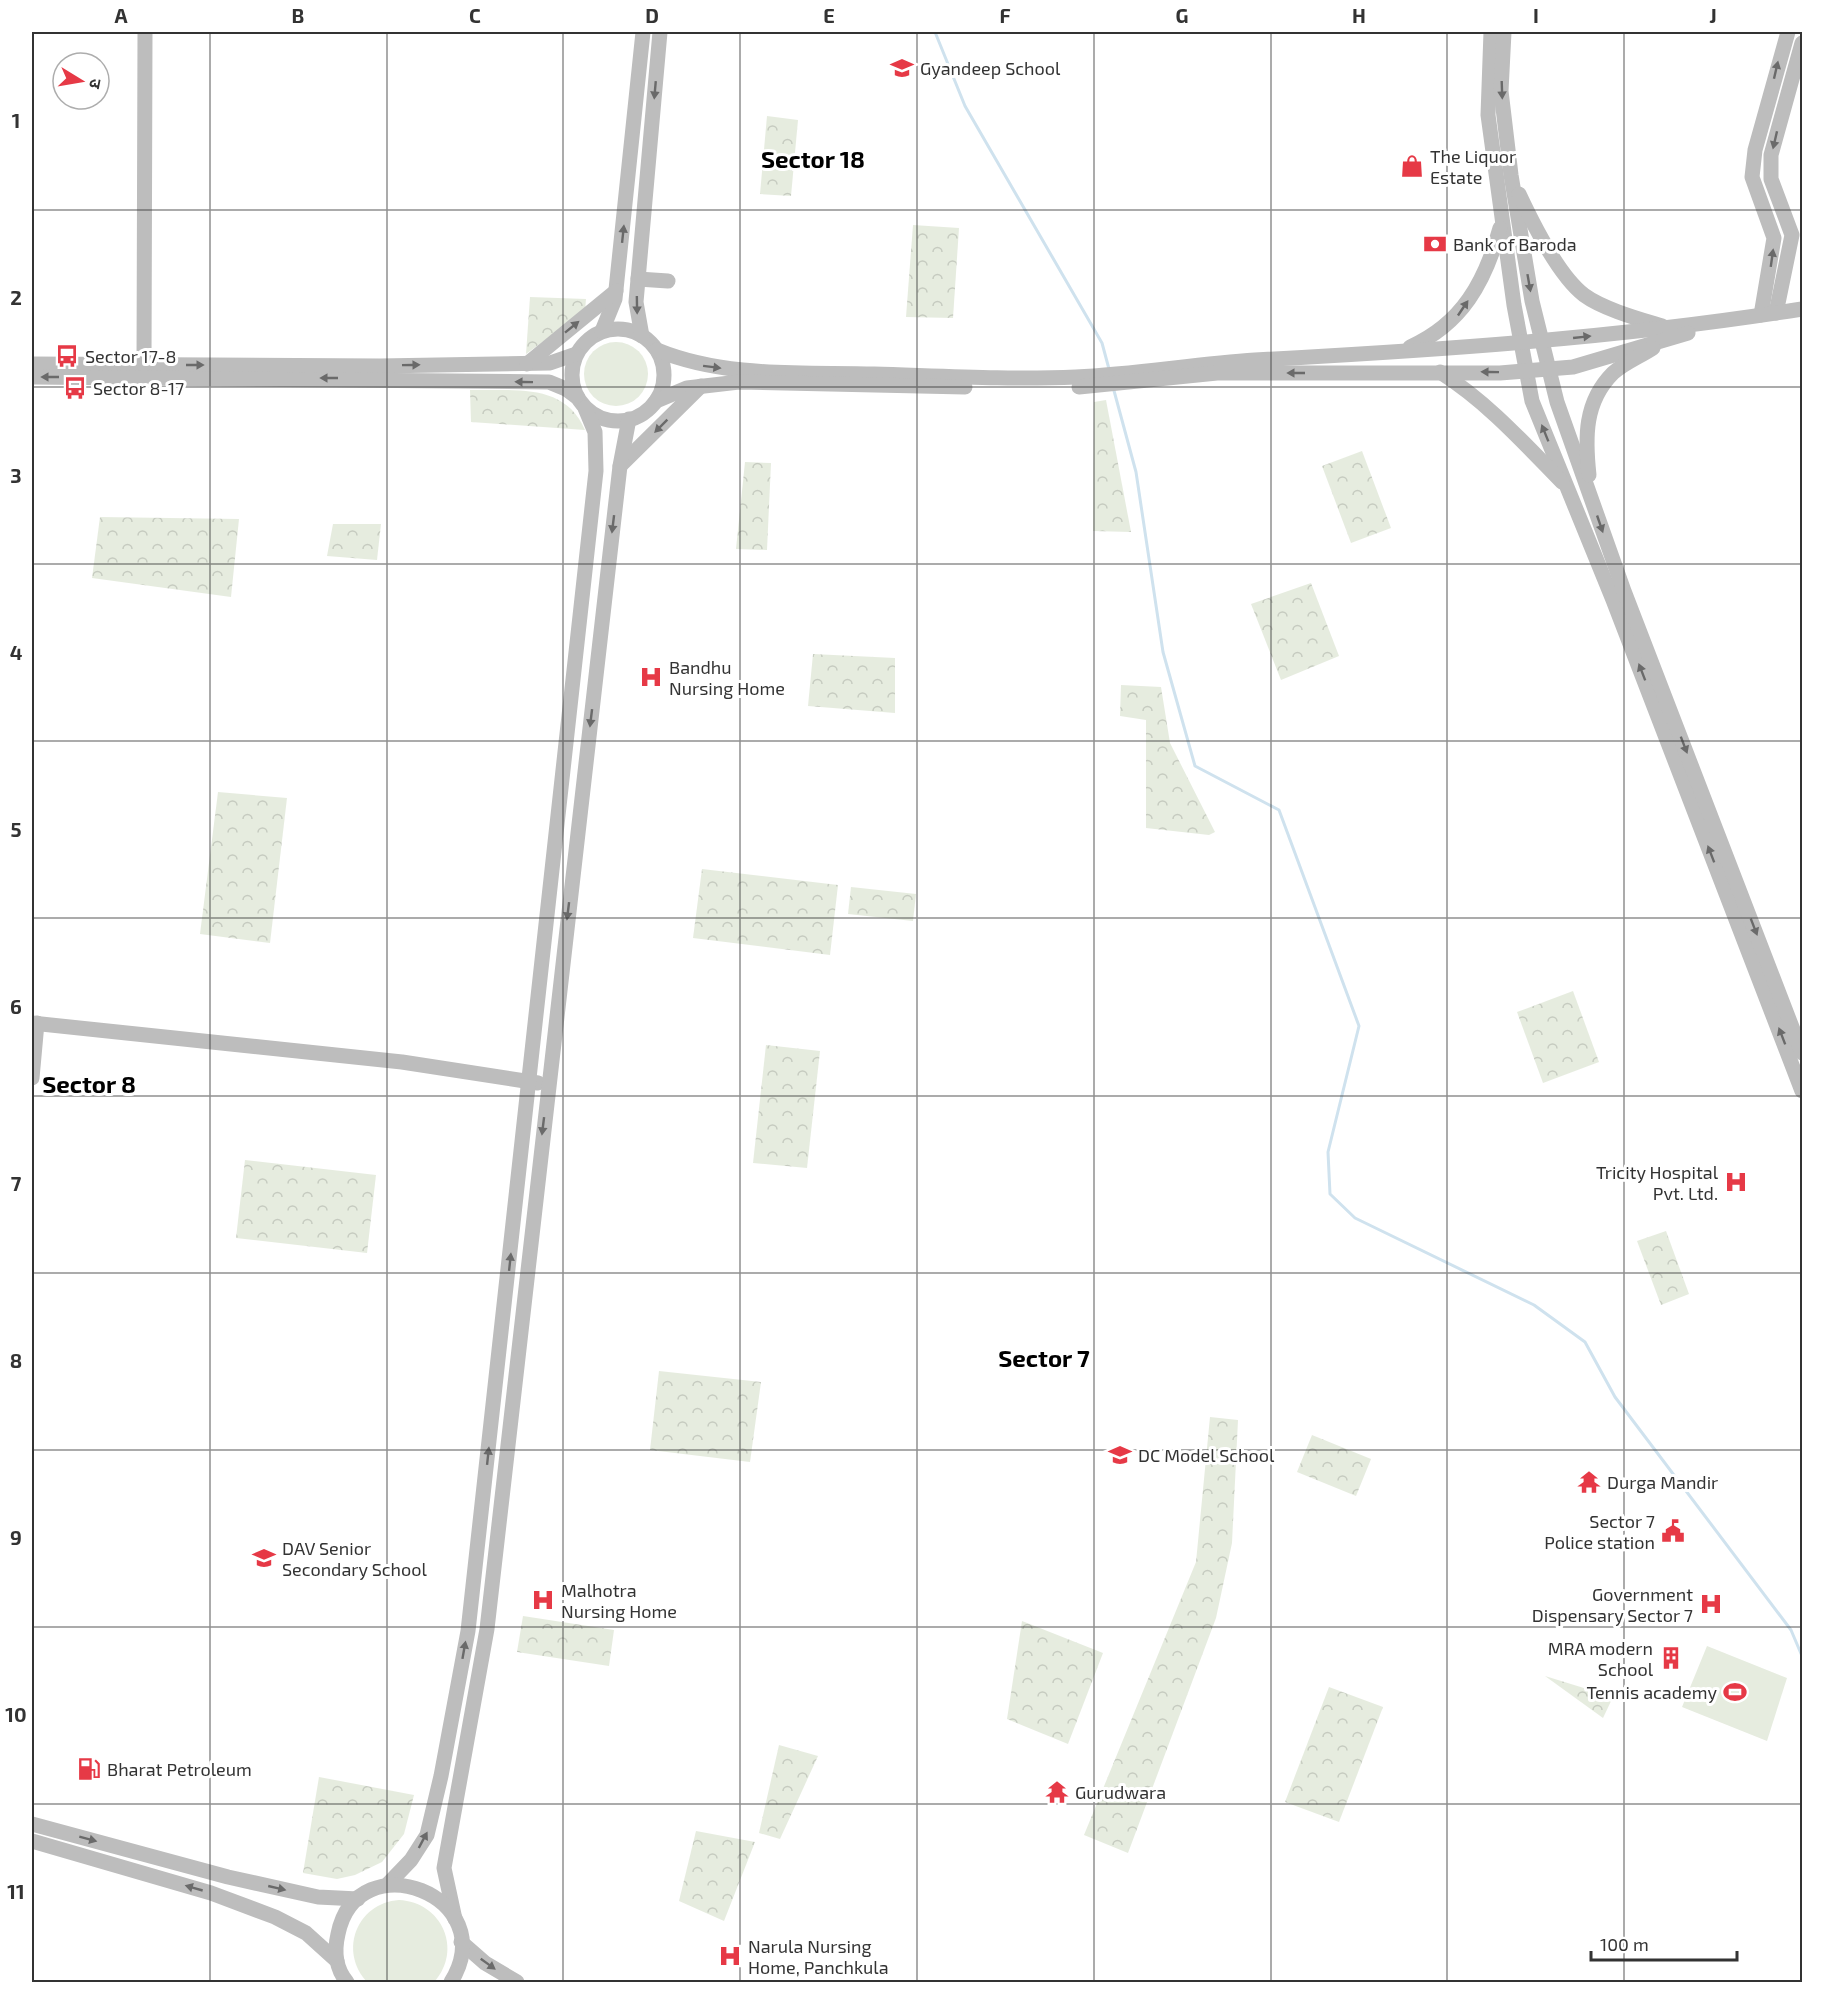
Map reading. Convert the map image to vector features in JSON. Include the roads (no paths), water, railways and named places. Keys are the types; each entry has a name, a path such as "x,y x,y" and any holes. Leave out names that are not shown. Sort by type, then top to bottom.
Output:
{"street":[{"path":"144,364 145,32"},
{"path":"602,331 611,314 616,291 643,32"},
{"path":"642,336 638,319 638,279 660,32"},
{"path":"1491,32 1488,115 1502,221 1532,401 1641,670 1803,1091"},
{"path":"1504,32 1501,92 1511,175 1532,301 1557,402 1624,591 1803,1053"},
{"path":"1768,314 1774,237 1752,177 1755,150 1788,32"},
{"path":"1768,314 1792,235 1770,179 1771,156 1803,44"},
{"path":"1511,175 1537,233 1585,295 1668,333"},
{"path":"1399,352 1433,337 1460,313 1491,261 1502,221"},
{"path":"638,279 668,281"},
{"path":"527,364 616,291"},
{"path":"1131,377 1214,363 1668,333 1803,309"},
{"path":"346,1983 337,1961 336,1944 339,1927 347,1912 358,1899 387,1885 411,1860 427,1835 441,1776 468,1631 596,471 595,432 581,403 572,376 576,354 588,339 602,331 623,328 642,336 657,350 685,362 741,370 1101,380"},
{"path":"32,376 549,382 566,389 581,403 605,419 628,419 640,415 656,401 701,385 739,382 994,388 1131,377 1216,374 1549,369 1574,367 1668,333"},
{"path":"1590,496 1585,436 1590,408 1613,374 1668,333"},
{"path":"656,401 664,376 657,350"},
{"path":"32,364 527,364 550,363 576,354"},
{"path":"1439,371 1469,391 1568,489"},
{"path":"620,466 701,385"},
{"path":"451,1983 458,1968 461,1942 444,1868 487,1629 620,466 628,419"},
{"path":"32,1078 34,1023 402,1062 548,1085"},
{"path":"32,1824 228,1877 306,1895 358,1899"},
{"path":"32,1841 211,1893 275,1917 306,1933 337,1961"},
{"path":"387,1885 419,1888 434,1895 455,1919"},
{"path":"461,1942 486,1963 517,1983"}],"waterway":[{"path":"935,32 965,106 1102,343 1109,369"},
{"path":"1113,387 1136,472 1163,652 1195,766 1279,810 1359,1026 1328,1152 1330,1194 1355,1218 1534,1305 1585,1342 1615,1397 1791,1630 1802,1656"}],"place":[{"name":"Gyandeep School","path":"902,68"},
{"name":"The Liquor Estate","path":"1412,166"},
{"name":"Bank of Baroda","path":"1435,244"},
{"name":"Sector 17-8","path":"67,356"},
{"name":"Sector 8-17","path":"75,388"},
{"name":"Bandhu Nursing Home","path":"651,677"},
{"name":"Tricity Hospital Pvt. Ltd.","path":"1736,1182"},
{"name":"DC Model School","path":"1120,1455"},
{"name":"Durga Mandir","path":"1589,1482"},
{"name":"Sector 7 Police station","path":"1673,1531"},
{"name":"DAV Senior Secondary School","path":"264,1558"},
{"name":"Malhotra Nursing Home","path":"543,1600"},
{"name":"Government Dispensary Sector 7","path":"1711,1604"},
{"name":"MRA modern School","path":"1671,1658"},
{"name":"Tennis academy","path":"1735,1692"},
{"name":"Bharat Petroleum","path":"89,1769"},
{"name":"Gurudwara","path":"1057,1792"},
{"name":"Narula Nursing Home, Panchkula","path":"730,1956"}],"district":[{"name":"Sector 18","path":"813,158"},
{"name":"Sector 8","path":"89,1083"},
{"name":"Sector 7","path":"1044,1357"}]}
